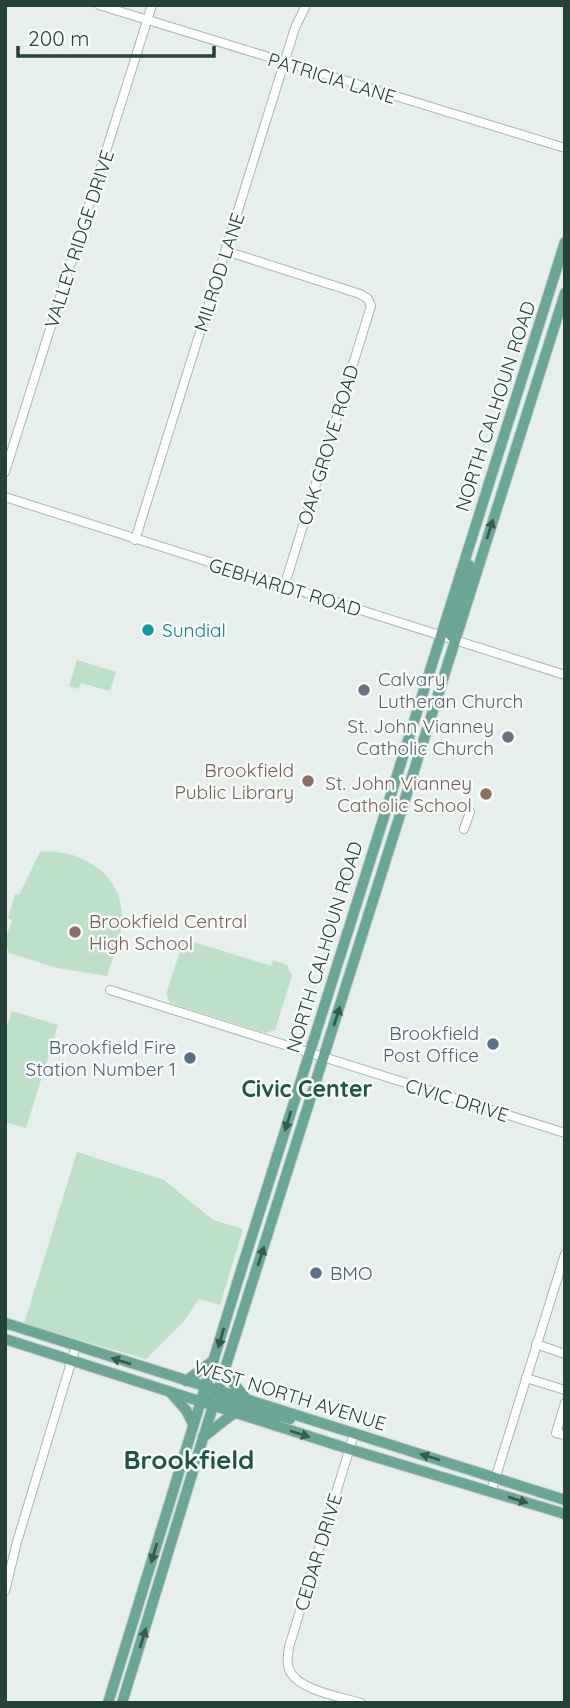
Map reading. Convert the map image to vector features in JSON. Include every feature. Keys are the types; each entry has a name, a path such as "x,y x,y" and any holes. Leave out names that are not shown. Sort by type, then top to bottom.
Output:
{"main road":[{"name":"NORTH CALHOUN ROAD","path":"107,1703 565,242"},
{"name":"NORTH CALHOUN ROAD","path":"122,1703 203,1437 565,293"},
{"path":"455,640 449,633 466,581 474,530"},
{"path":"429,725 429,701 446,645 446,639 442,635"},
{"name":"WEST NORTH AVENUE","path":"5,1323 205,1387 235,1413 565,1514"},
{"name":"WEST NORTH AVENUE","path":"5,1339 200,1402 216,1399 248,1401 565,1500"},
{"path":"186,1381 215,1360"},
{"path":"225,1368 248,1401"},
{"path":"170,1393 186,1410 193,1424"},
{"path":"216,1399 273,1417 315,1423"},
{"path":"203,1437 235,1413"}],"street":[{"name":"PATRICIA LANE","path":"99,5 565,148"},
{"name":"VALLEY RIDGE DRIVE","path":"5,472 152,5"},
{"name":"MILROD LANE","path":"135,540 295,28 306,5"},
{"name":"OAK GROVE ROAD","path":"226,251 353,292 364,296 370,303 370,311 284,587"},
{"name":"GEBHARDT ROAD","path":"5,497 565,676"},
{"path":"464,830 470,812"},
{"name":"CIVIC DRIVE","path":"110,990 565,1133"},
{"path":"491,1492 565,1254"},
{"path":"536,1344 565,1354"},
{"path":"5,1591 76,1346"},
{"path":"526,1378 565,1390"},
{"path":"565,1403 556,1433 565,1435"},
{"name":"CEDAR DRIVE","path":"354,1434 289,1647 288,1659 290,1671 302,1684 361,1703"}],"green space":[{"path":"77,660 116,672 110,691 81,683 79,689 69,686"},
{"path":"40,852 70,854 84,860 107,877 115,889 120,902 122,925 107,976 57,968 9,953 5,941 12,920 8,918 15,894 19,895"},
{"path":"184,939 271,966 273,960 287,965 292,976 275,1030 265,1033 170,1003 166,994"},
{"path":"12,1011 58,1025 26,1128 5,1122 5,1032"},
{"path":"77,1152 164,1180 213,1220 243,1229 220,1305 199,1299 184,1321 146,1359 24,1324"}],"place":[{"name":"Sundial","path":"148,630"},
{"name":"Calvary Lutheran Church","path":"364,690"},
{"name":"St. John Vianney Catholic Church","path":"508,737"},
{"name":"Brookfield Public Library","path":"308,781"},
{"name":"St. John Vianney Catholic School","path":"486,794"},
{"name":"Brookfield Central High School","path":"75,932"},
{"name":"Brookfield Post Office","path":"493,1044"},
{"name":"Brookfield Fire Station Number 1","path":"190,1058"},
{"name":"BMO","path":"316,1273"}],"district":[{"name":"Civic Center","path":"307,1089"},
{"name":"Brookfield","path":"189,1460"}]}
